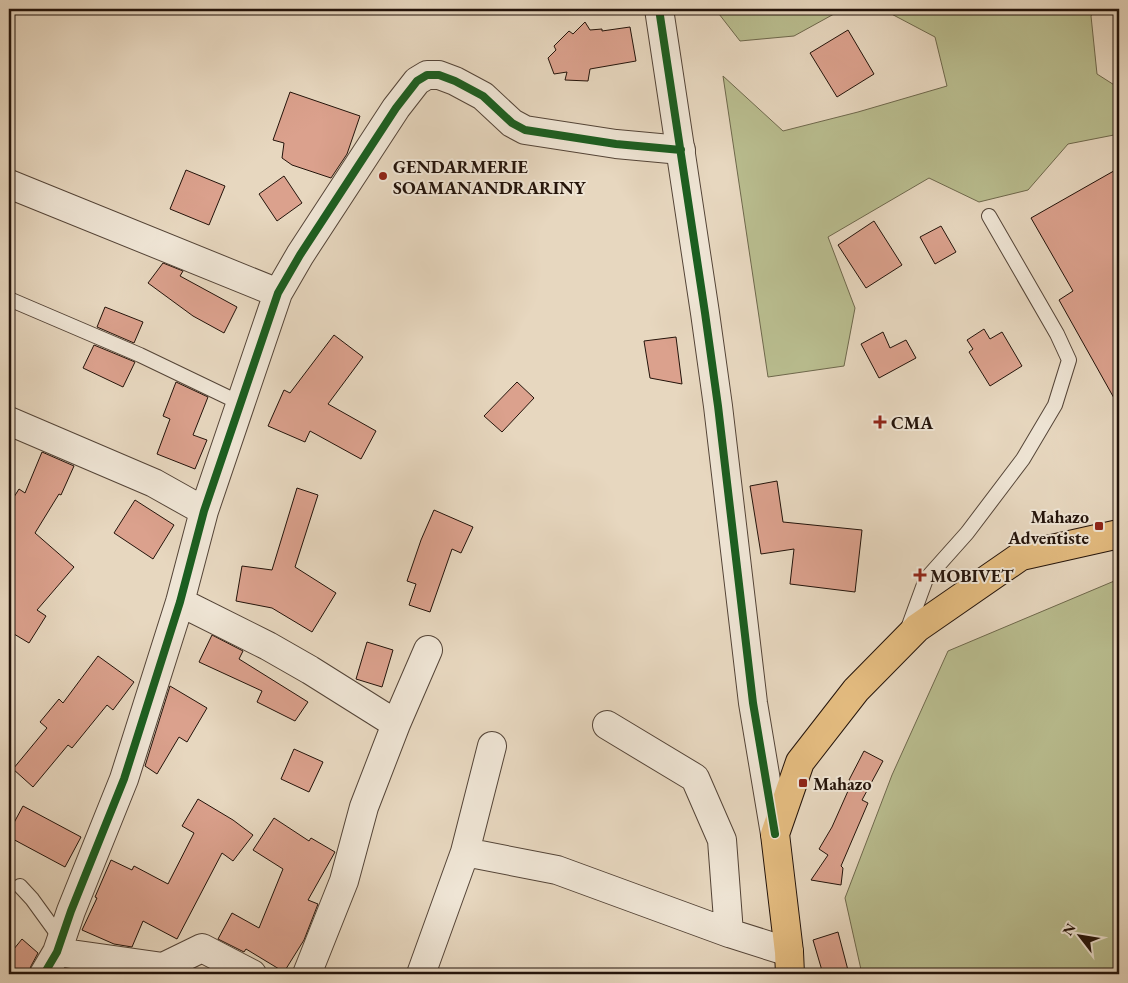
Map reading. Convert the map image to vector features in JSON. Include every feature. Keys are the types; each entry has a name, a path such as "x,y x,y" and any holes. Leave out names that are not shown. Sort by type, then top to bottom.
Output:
{"main road":[{"path":"789,963 775,834 800,762 856,690 917,628 1021,556 1119,534"}],"street":[{"path":"659,9 718,406 753,703 775,834"},
{"path":"252,974 202,948 163,967 54,955 124,780 180,602 204,511 278,293 300,255 396,108 417,81 427,75 439,75 455,81 483,96 512,123 524,130 616,144 681,150"},
{"path":"9,184 278,293"},
{"path":"9,421 154,483 204,511"},
{"path":"180,602 268,646 396,724"},
{"path":"307,974 344,881 364,807 396,724 428,650"},
{"path":"608,725 695,778 722,840 729,933"},
{"path":"421,974 465,852 492,746"},
{"path":"465,852 557,870 729,933 789,963"}],"lane":[{"path":"903,642 926,579 967,533 1023,459 1055,404 1069,360 1057,334 989,216"},
{"path":"9,299 140,355 240,403"},
{"path":"20,886 32,899 54,955"}],"green space":[{"path":"718,9 843,9 794,36 740,41 719,14"},
{"path":"882,9 1095,9 1091,16 1097,74 1119,88 1119,134 1068,144 1028,190 979,202 929,178 828,237 855,308 844,366 768,377 723,76 783,131 858,112 947,86 935,37"},
{"path":"1119,579 1119,974 862,974 845,898 892,775 948,651"}],"building":[{"path":"585,22 590,30 602,29 602,31 630,27 636,61 590,69 588,81 565,80 567,72 554,74 548,58 556,50 554,46 569,31 573,34"},
{"path":"848,30 874,74 837,97 810,53"},
{"path":"290,92 360,116 347,154 331,178 292,165 282,158 284,143 273,140"},
{"path":"1119,168 1119,407 1059,300 1073,291 1031,218"},
{"path":"186,170 225,186 209,225 170,209"},
{"path":"284,176 302,203 277,221 259,194"},
{"path":"874,221 902,265 866,288 838,245"},
{"path":"941,226 956,252 935,264 920,237"},
{"path":"163,263 183,271 180,276 237,307 224,333 193,316 148,283"},
{"path":"105,307 143,322 134,343 97,327"},
{"path":"984,329 990,339 1002,332 1022,366 990,386 969,352 973,349 967,340"},
{"path":"883,332 890,348 906,340 916,358 879,378 861,344"},
{"path":"334,335 363,357 328,404 376,431 361,459 310,431 305,442 268,426 284,390 290,393"},
{"path":"676,337 682,384 650,378 644,341"},
{"path":"94,345 135,362 123,387 83,368"},
{"path":"176,382 208,397 193,435 207,440 195,469 157,454 170,419 163,416"},
{"path":"517,382 534,398 502,432 484,416"},
{"path":"42,452 74,466 61,495 59,494 35,533 74,567 37,610 46,616 29,643 9,631 9,505 19,489 25,493"},
{"path":"777,481 783,522 862,530 855,592 790,584 794,549 761,554 750,486"},
{"path":"297,488 318,495 295,567 336,593 312,632 272,608 236,601 242,566 272,570"},
{"path":"135,500 174,525 153,559 114,533"},
{"path":"434,510 473,527 461,553 452,549 430,612 409,605 416,584 407,581"},
{"path":"212,635 243,651 239,659 308,702 295,721 257,702 262,691 199,662"},
{"path":"367,642 393,650 382,687 356,679"},
{"path":"98,656 134,682 113,710 107,705 72,748 68,745 33,787 13,769 47,728 40,722 59,699 63,703"},
{"path":"170,686 207,708 187,742 179,737 157,774 145,766"},
{"path":"294,749 323,762 309,792 281,779"},
{"path":"864,751 883,761 862,800 868,803 841,866 843,868 841,885 811,880 828,855 819,849 832,827 852,782 849,780"},
{"path":"198,799 233,820 253,835 233,861 222,853 177,939 143,921 132,947 114,944 82,930 97,898 95,897 111,860 132,870 134,866 168,884 194,833 182,826"},
{"path":"23,806 81,837 65,867 9,837 9,832"},
{"path":"274,818 309,841 311,838 335,852 308,900 318,904 304,940 284,972 246,949 244,952 218,939 232,913 259,928 283,869 253,850"},
{"path":"838,932 849,974 823,974 813,940"},
{"path":"22,939 38,953 28,974 9,974 9,955"}],"cycle path":[{"path":"659,9 718,406 753,703 775,834"},
{"path":"44,974 57,952 71,911 124,779 180,602 204,511 278,293 300,255 396,108 417,81 427,75 439,75 483,96 512,123 525,130 616,144 681,150"}],"place":[{"name":"GENDARMERIE SOAMANANDRARINY","path":"383,176"},
{"name":"CMA","path":"880,422"},
{"name":"Mahazo Adventiste","path":"1099,526"},
{"name":"MOBIVET","path":"920,575"},
{"name":"Mahazo","path":"803,783"}]}
